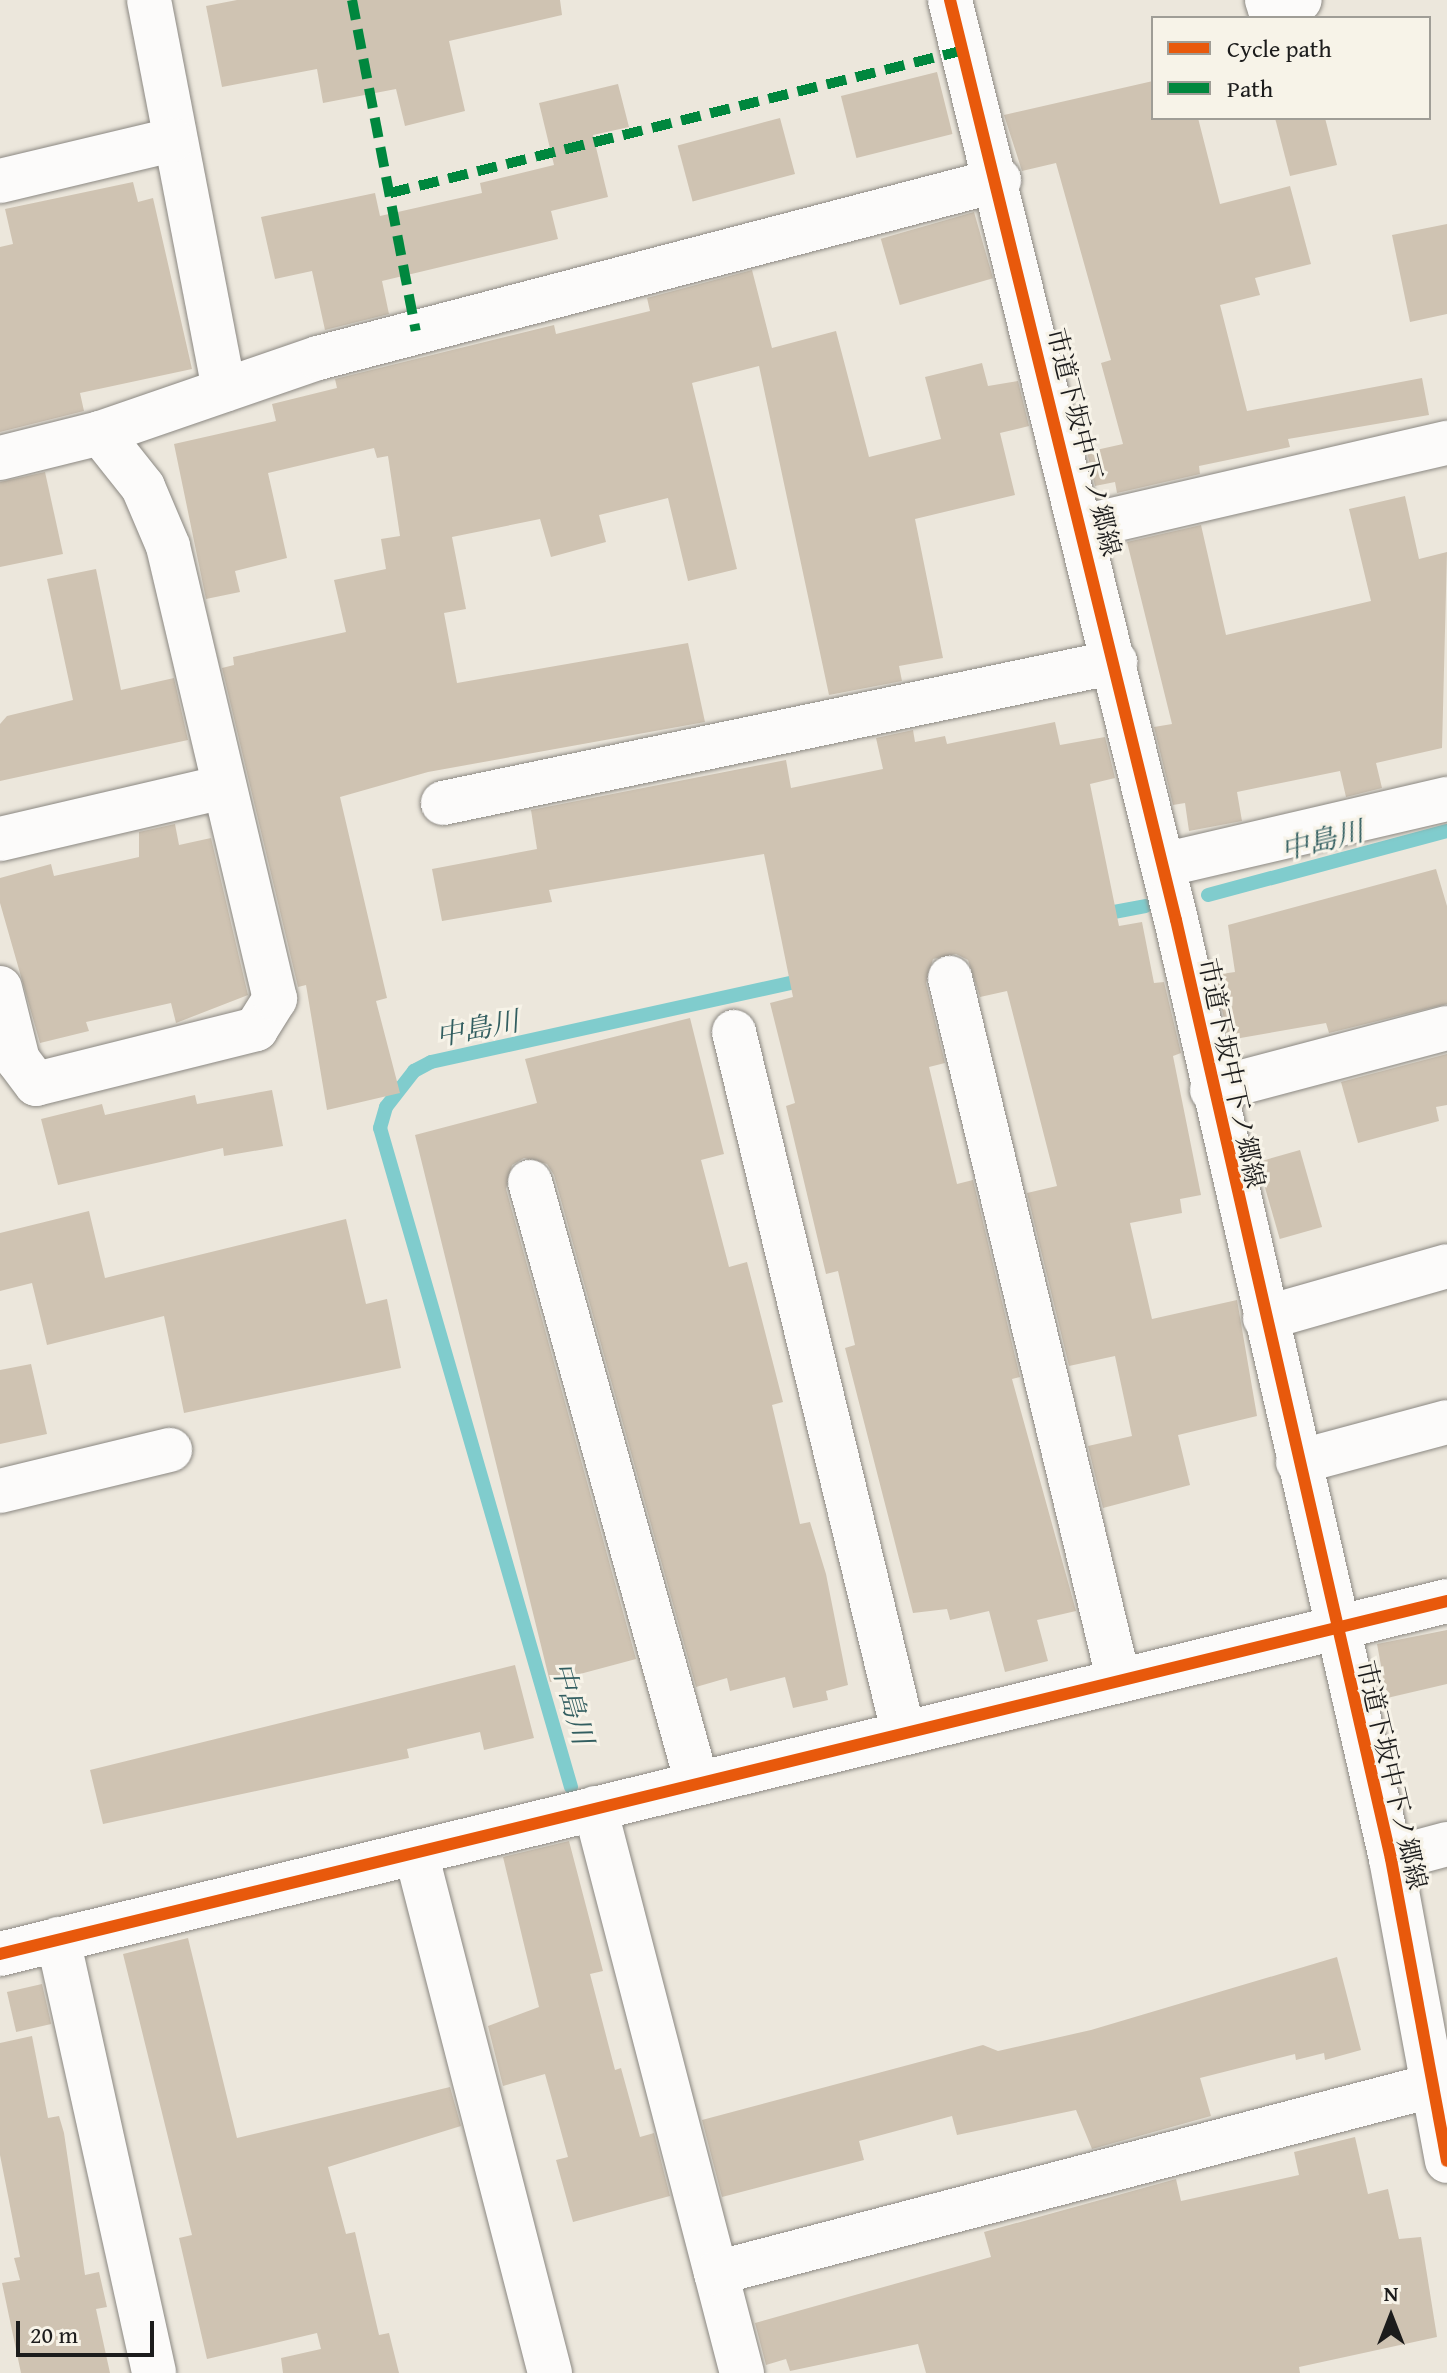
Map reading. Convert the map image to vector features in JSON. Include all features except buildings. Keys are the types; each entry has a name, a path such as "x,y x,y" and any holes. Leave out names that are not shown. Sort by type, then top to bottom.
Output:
{"street":[{"path":"149,0 172,140 224,390"},
{"name":"市道下坂中下ノ郷線","path":"950,0 999,180 1170,893 1212,1090 1391,1859 1447,2161"},
{"path":"1267,0 1270,9 1300,0"},
{"path":"0,181 172,140"},
{"path":"0,458 100,433 374,342 999,180"},
{"path":"0,988 18,1060 36,1084 256,1029 275,999 168,546 143,487 100,433"},
{"path":"1082,527 1447,443"},
{"path":"443,803 1115,662"},
{"path":"0,839 224,787"},
{"path":"1170,893 1447,799"},
{"path":"950,978 1118,1678"},
{"path":"1212,1090 1447,1028"},
{"path":"734,1032 903,1731"},
{"path":"530,1182 697,1783"},
{"path":"1265,1318 1447,1266"},
{"path":"1298,1462 1447,1422"},
{"path":"0,1491 170,1450"},
{"path":"0,1954 1118,1678 1447,1601"},
{"path":"595,1808 742,2373"},
{"path":"1391,1859 1447,1844"},
{"path":"416,1853 550,2373"},
{"path":"58,1939 154,2373"},
{"path":"716,2273 1431,2086"}],"waterway":[{"name":"中島川","path":"1208,895 1447,831"},
{"name":"中島川","path":"1098,915 1145,906"},
{"name":"中島川","path":"571,1787 380,1128 386,1107 414,1071 431,1062 809,979"}],"marked path":[{"path":"352,0 416,331"},
{"path":"390,193 965,50"}],"cycle path":[{"path":"950,0 1176,920 1391,1859 1447,2161"},
{"path":"0,1954 1447,1601"}]}
